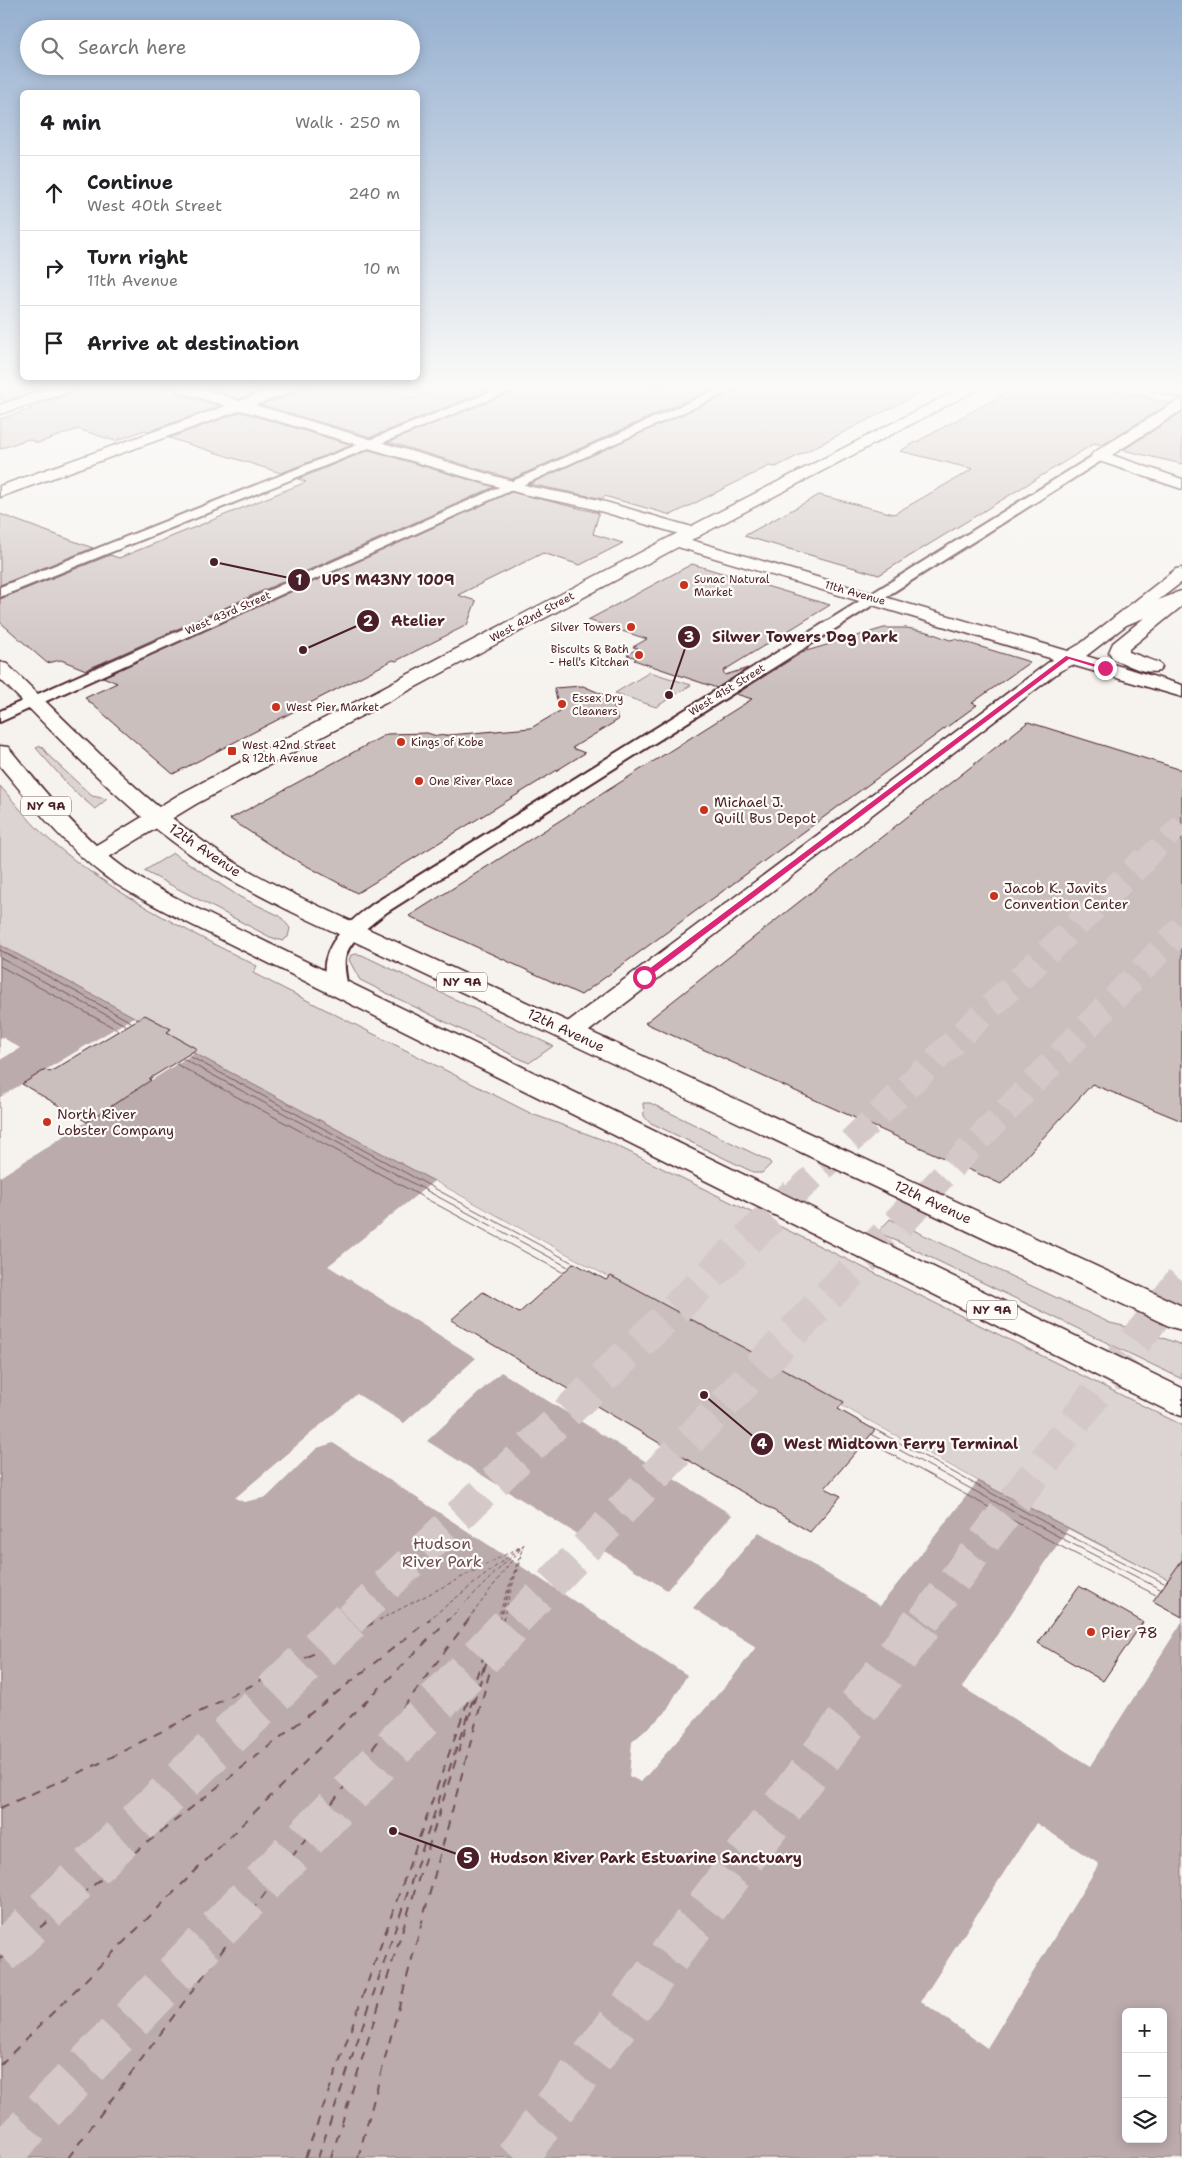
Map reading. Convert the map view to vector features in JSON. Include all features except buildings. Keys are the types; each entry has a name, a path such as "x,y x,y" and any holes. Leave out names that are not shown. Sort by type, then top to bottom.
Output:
{"main road":[{"name":"11th Avenue","path":"522,489 574,509 685,537 1077,652 1182,691"},
{"name":"West 42nd Street","path":"96,856 188,799 778,489"},
{"path":"571,1032 1077,652 1121,621 1182,573"},
{"path":"1121,621 1182,597"},
{"path":"1182,597 1120,647 1118,652 1131,661 1182,675"},
{"name":"12th Avenue","path":"0,668 119,783 158,817 184,839 248,880 353,932 571,1032 1182,1319"},
{"name":"NY 9A","path":"0,752 45,806 96,856 119,874 183,911 1182,1403"}],"street":[{"path":"0,592 260,489"},
{"name":"West 43rd Street","path":"0,718 522,489"},
{"name":"West 41st Street","path":"337,987 336,954 353,932 380,908 1047,489"}],"green space":[{"path":"650,672 691,685 656,707 615,693"},
{"path":"41,746 50,757 92,796 107,799 95,809 72,789 36,748"},
{"name":"Hudson River Park","path":"0,786 38,829 75,861 151,910 257,966 253,973 532,1114 609,1142 1182,1425 1182,1587 1023,1505 0,2158"},
{"path":"173,853 240,897 280,916 290,928 288,937 282,941 270,937 144,871"},
{"path":"357,954 553,1046 529,1063 360,980 349,960 351,955"},
{"path":"643,1103 650,1103 769,1161 771,1164 762,1173 755,1173 649,1122 644,1116"},
{"path":"890,1219 1110,1323 1141,1330 1182,1345 1182,1379 878,1232"}],"water":[{"name":"Hudson River Park","path":"0,945 138,1019 194,1053 434,1181 978,1481 1182,1587 1182,2158 0,2158"}],"pier":[{"path":"134,1017 194,1053 0,1177 0,1097"},
{"path":"2,1037 20,1048 0,1060 0,1038"},
{"path":"434,1181 978,1481 880,1606 759,1532 693,1608 756,1647 733,1677 641,1782 629,1776 632,1742 665,1713 687,1675 333,1443 317,1448 267,1497 244,1502 235,1498 357,1394 404,1423 476,1358 328,1266","holes":["501,1372 732,1515 667,1590 427,1441"]},
{"path":"1068,1529 1182,1587 1182,1622 1090,1766 962,1687"},
{"path":"1036,1823 1099,1864 987,2048 921,2001"}],"ferry route":[{"path":"379,1620 523,1546"},
{"path":"468,1620 523,1546"},
{"path":"497,1620 523,1547"},
{"path":"428,1620 519,1548"},
{"path":"449,1619 520,1548"},
{"path":"503,1620 521,1555"},
{"path":"500,1620 517,1566"},
{"path":"499,1620 510,1588"},
{"path":"0,1808 98,1764 381,1619"},
{"path":"0,1959 430,1619"},
{"path":"0,2065 449,1619"},
{"path":"68,2158 469,1619"},
{"path":"305,2158 497,1619"},
{"path":"318,2158 500,1619 331,2158"},
{"path":"358,2158 504,1619"}],"tunnel":[{"path":"1144,861 1182,824"},
{"path":"794,1195 1145,859"},
{"path":"925,1195 1182,928"},
{"path":"350,1620 795,1194"},
{"path":"516,1620 926,1194"},
{"path":"924,1620 1182,1280"},
{"path":"0,1954 351,1619"},
{"path":"0,2156 517,1619"},
{"path":"516,2158 925,1619"}],"place":[{"name":"UPS M43NY 1009","path":"214,562"},
{"name":"Sunac Natural Market","path":"684,585"},
{"name":"Silver Towers","path":"631,627"},
{"name":"Atelier","path":"303,650"},
{"name":"Biscuits & Bath - Hell's Kitchen","path":"639,655"},
{"name":"Silwer Towers Dog Park","path":"669,695"},
{"name":"Essex Dry Cleaners","path":"562,704"},
{"name":"West Pier Market","path":"276,707"},
{"name":"Kings of Kobe","path":"401,742"},
{"name":"West 42nd Street & 12th Avenue","path":"232,751"},
{"name":"One River Place","path":"419,781"},
{"name":"Michael J. Quill Bus Depot","path":"704,810"},
{"name":"Jacob K. Javits Convention Center","path":"994,896"},
{"name":"North River Lobster Company","path":"47,1122"},
{"name":"West Midtown Ferry Terminal","path":"704,1395"},
{"name":"Pier 78","path":"1091,1632"},
{"name":"Hudson River Park Estuarine Sanctuary","path":"393,1831"}],"route":[{"path":"644,977 1053,667 1068,657 1105,668"}]}
